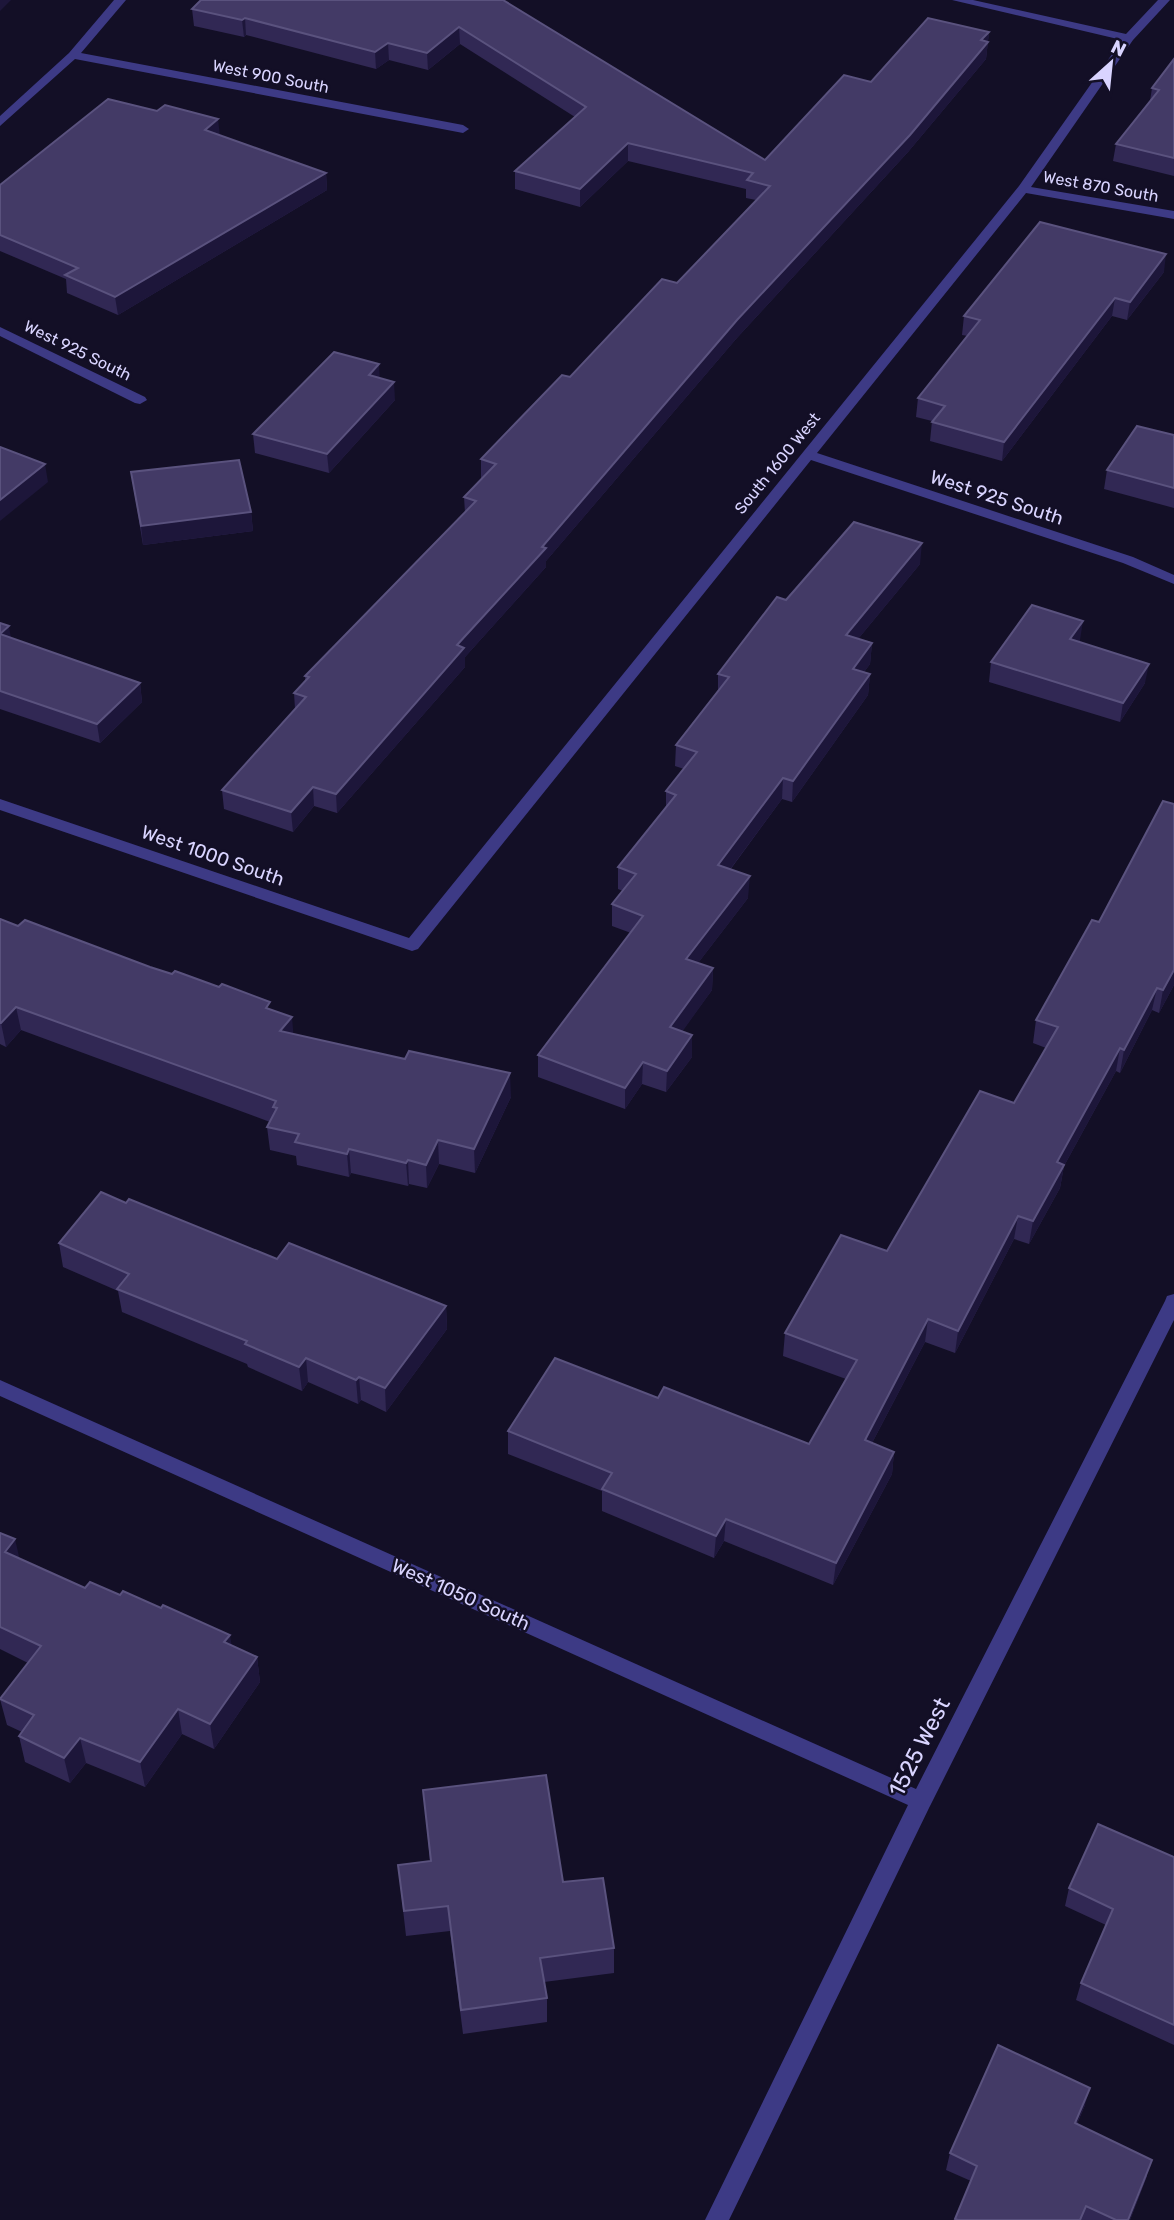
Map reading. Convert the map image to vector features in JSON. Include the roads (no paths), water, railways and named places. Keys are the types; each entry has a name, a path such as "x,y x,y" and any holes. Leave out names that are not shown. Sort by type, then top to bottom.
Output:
{"street":[{"path":"0,122 72,55 120,0"},
{"path":"958,0 1129,38"},
{"name":"South 1600 West","path":"412,945 1023,189 1129,38 1164,0"},
{"name":"West 900 South","path":"72,55 463,129"},
{"name":"West 870 South","path":"1023,189 1174,215"},
{"name":"West 925 South","path":"0,331 140,400"},
{"name":"West 925 South","path":"807,454 1128,560 1174,580"},
{"name":"West 1000 South","path":"0,804 412,945"},
{"name":"1525 West","path":"717,2220 921,1801 1174,1301"},
{"name":"West 1050 South","path":"0,1388 921,1801"}]}
